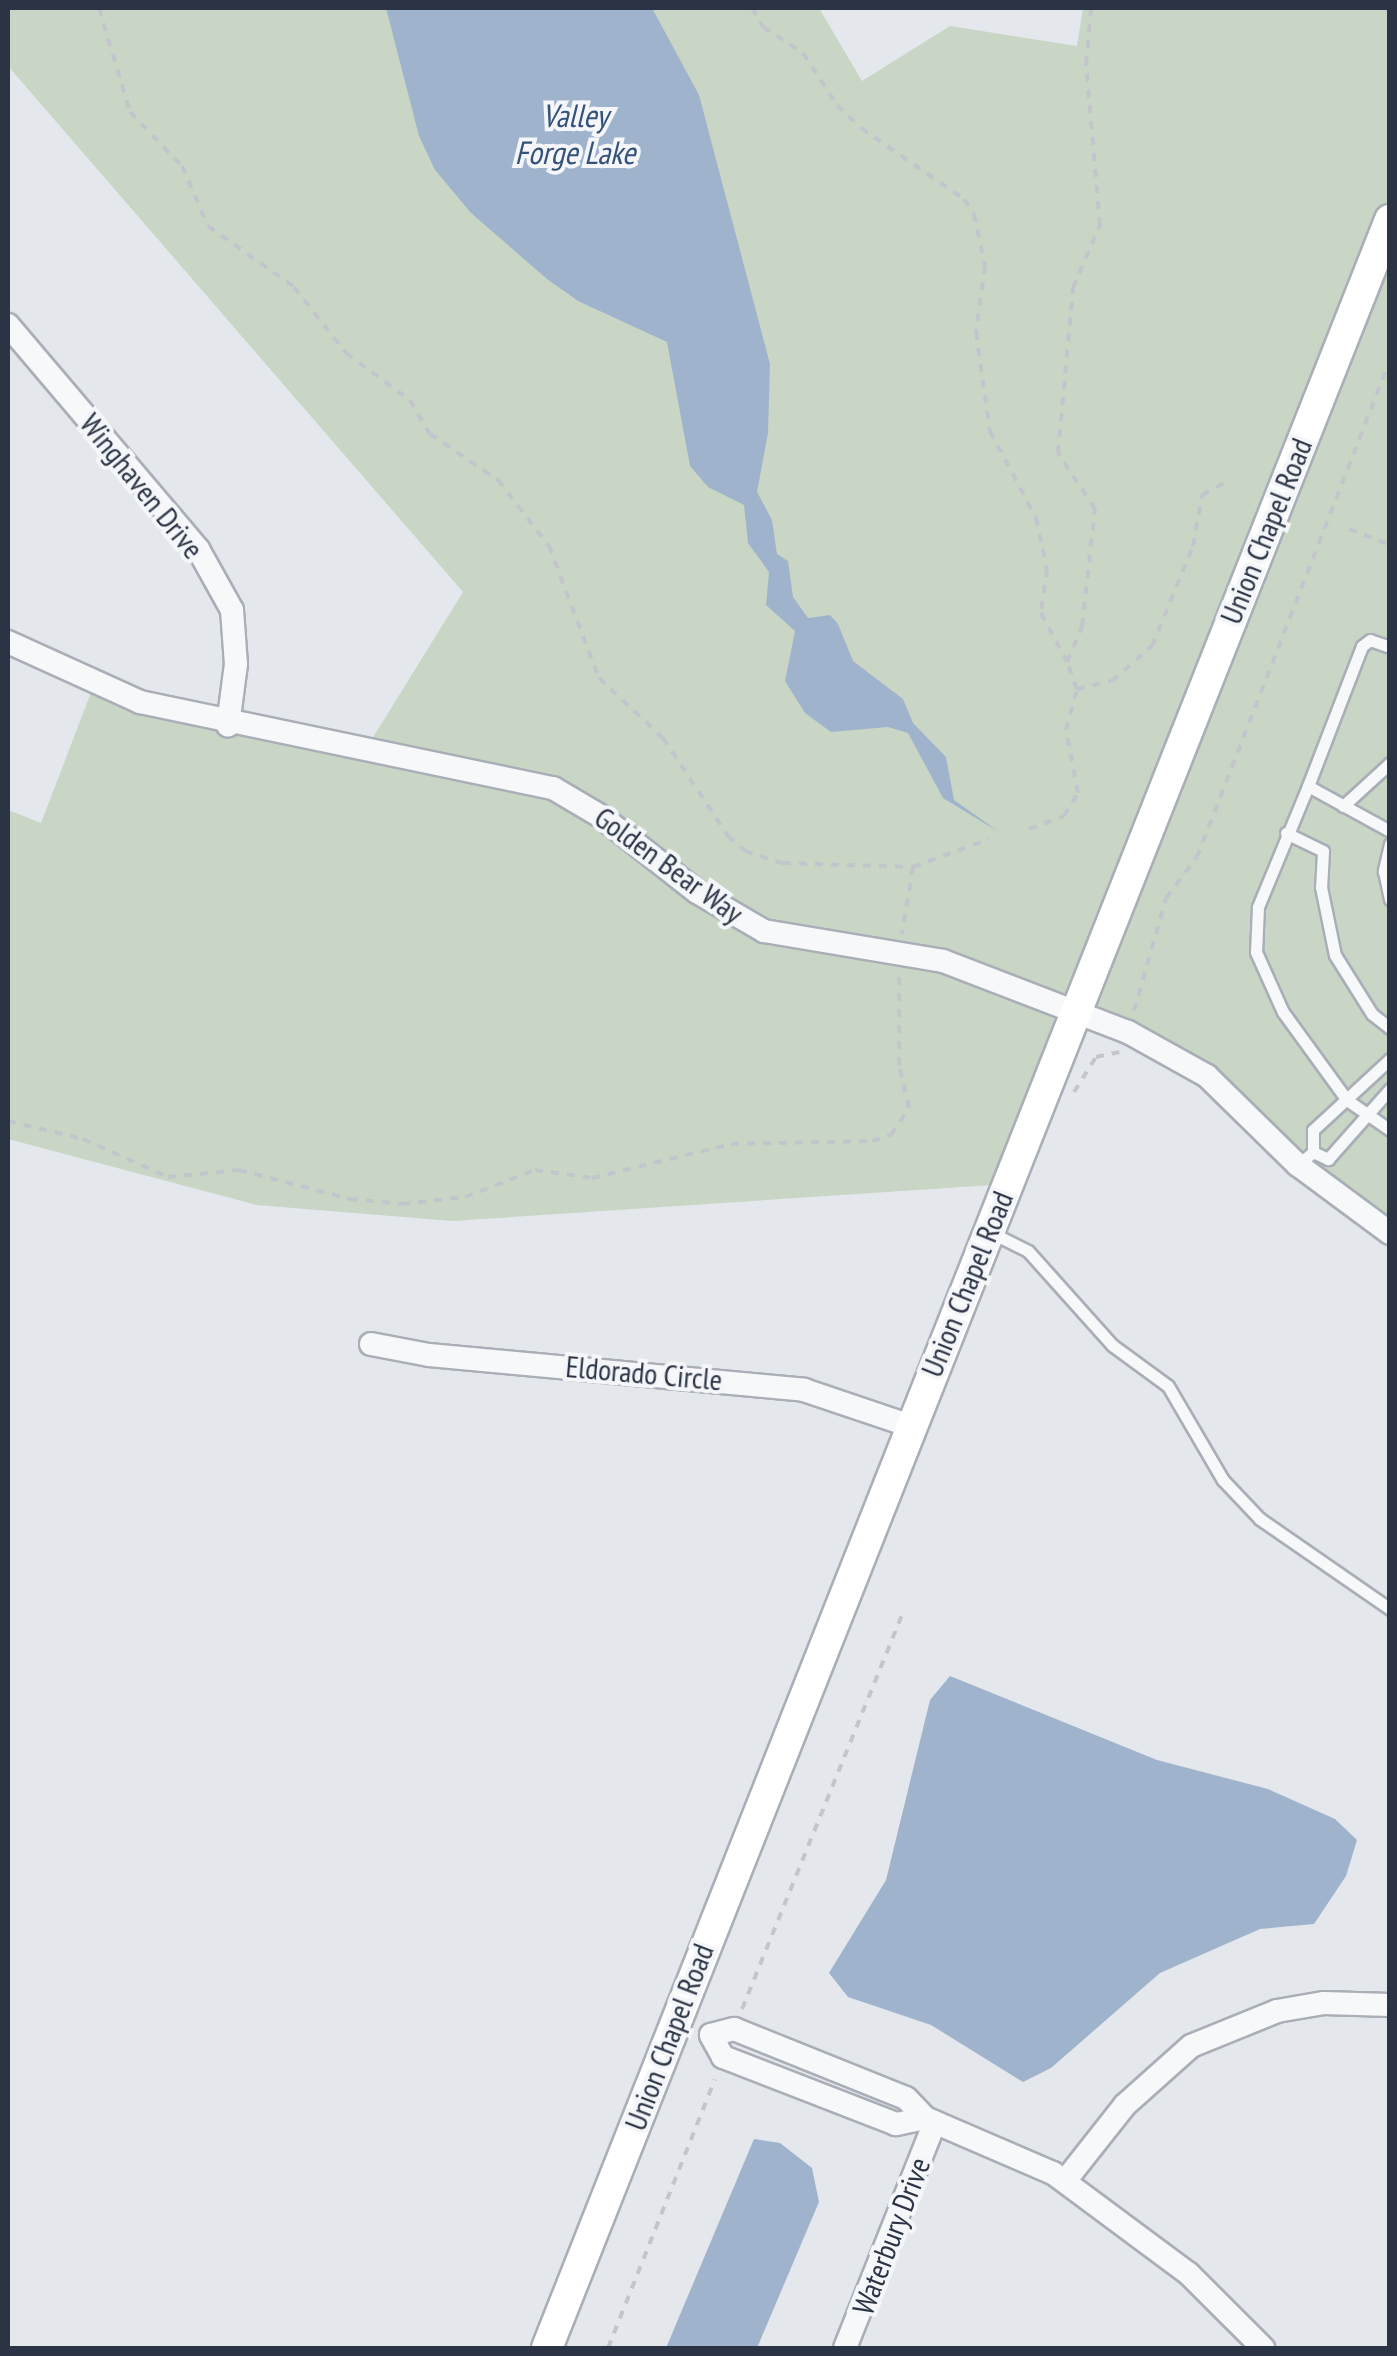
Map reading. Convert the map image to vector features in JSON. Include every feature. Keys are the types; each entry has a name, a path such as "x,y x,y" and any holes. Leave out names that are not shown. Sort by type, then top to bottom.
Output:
{"main road":[{"name":"Union Chapel Road","path":"547,2348 1390,220"}],"street":[{"name":"Winghaven Drive","path":"8,325 198,548 232,610 236,664 228,724"},
{"name":"Golden Bear Way","path":"8,642 140,702 228,724 553,788 747,922 802,940 900,952 1128,1032 1207,1076 1390,1232"},
{"name":"Eldorado Circle","path":"371,1344 429,1355 804,1390 911,1426"},
{"path":"1065,2181 1125,2105 1191,2046 1277,2010 1324,2003 1390,2005"},
{"path":"675,2022 711,2036 724,2057 896,2124 930,2120"},
{"path":"711,2036 734,2029 906,2098 930,2120 1065,2181 1189,2274 1262,2348"},
{"name":"Waterbury Drive","path":"846,2348 930,2120"}],"lane":[{"path":"1390,647 1370,640 1362,646 1258,907 1256,952 1283,1012 1346,1100 1367,1118 1390,1130"},
{"path":"1343,806 1390,763"},
{"path":"1308,786 1390,832"},
{"path":"1286,833 1322,851 1320,887 1335,956 1372,1014 1390,1028"},
{"path":"1390,844 1384,871 1390,899"},
{"path":"1390,1059 1312,1130 1305,1158 1328,1159 1390,1089"},
{"path":"988,1231 1028,1251 1112,1345 1168,1386 1223,1480 1260,1519 1390,1609"}],"path":[{"path":"98,8 130,112 182,166 208,226 294,287 346,354 410,400 430,434 498,480 549,546 599,678 663,738 728,836 767,860 913,866 990,839"},
{"path":"752,8 764,27 802,53 836,105 862,128 952,190 974,214 985,266 976,332 984,402 997,451 1036,518 1047,569 1041,613 1077,689 1066,730 1078,793 1064,816 1029,829"},
{"path":"1067,662 1082,626 1096,537 1095,509 1068,478 1058,453 1072,288 1100,226 1086,64 1092,8"},
{"path":"1071,1101 1090,1064 1120,1052 1166,898 1197,857 1390,360"},
{"path":"1077,689 1112,681 1152,646 1194,546 1202,495 1228,481"},
{"path":"1349,530 1390,546"},
{"path":"8,1121 84,1139 168,1177 239,1170 350,1199 402,1204 464,1196 534,1170 592,1178 731,1144 872,1141 891,1135 909,1108 900,1064 900,952 913,866"},
{"path":"734,2029 904,1611"},
{"path":"608,2348 724,2057"}],"green space":[{"path":"8,8 819,8 862,81 950,26 1077,46 1083,8 1389,8 1389,1233 1230,1096 1076,1011 1007,1184 452,1221 257,1205 8,1139 8,810 41,823 95,682 364,752 463,592 8,66"}],"water":[{"name":"Valley Forge Lake","path":"386,8 652,8 699,95 770,364 768,433 757,492 772,520 777,554 788,561 793,597 808,618 830,615 838,624 853,661 903,699 913,723 946,757 954,800 999,832 943,798 908,733 888,727 831,732 805,713 785,681 795,631 766,605 769,572 748,543 744,505 708,487 690,466 667,342 578,301 471,213 435,170 419,136"},
{"path":"950,1676 1157,1760 1268,1789 1335,1819 1357,1840 1346,1876 1314,1924 1260,1929 1160,1973 1051,2068 1023,2082 931,2025 848,1997 829,1973 886,1880 930,1700"},
{"path":"754,2139 780,2143 812,2168 819,2202 757,2348 666,2348"}]}
